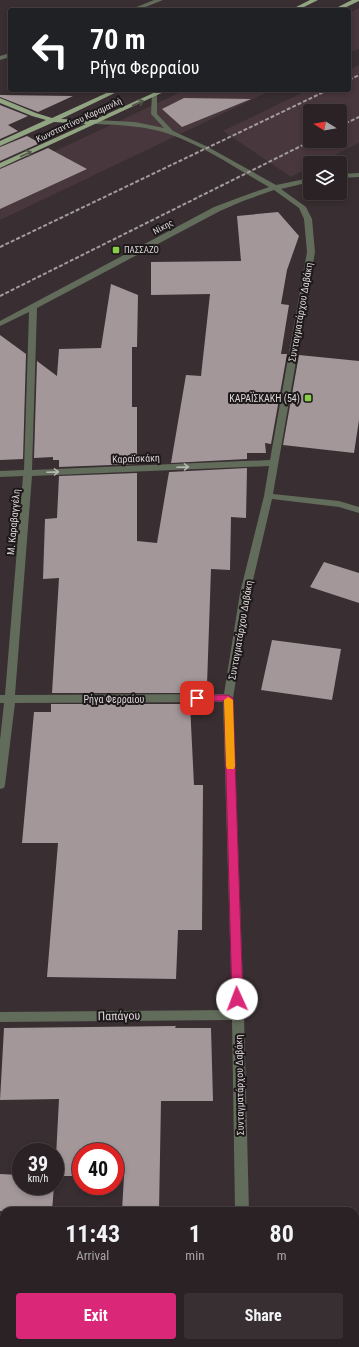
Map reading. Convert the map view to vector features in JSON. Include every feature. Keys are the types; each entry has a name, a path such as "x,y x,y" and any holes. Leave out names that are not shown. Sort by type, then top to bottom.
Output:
{"main road":[{"path":"297,8 315,0"},
{"path":"339,8 357,0"},
{"name":"Κωνσταντίνου Καραμανλή","path":"0,144 114,92"},
{"name":"Κωνσταντίνου Καραμανλή","path":"0,166 161,92"},
{"path":"0,100 36,117 53,121 96,122"}],"street":[{"path":"137,8 157,0"},
{"name":"Συνταγματάρχου Δαβάκη","path":"154,95 154,114 171,132"},
{"name":"Συνταγματάρχου Δαβάκη","path":"96,122 135,124 171,132 206,148 274,187 302,207 308,219 311,252 268,496 245,593 228,698 238,1015 242,1207"},
{"path":"347,176 359,175"},
{"name":"Νίκης","path":"0,324 216,209 244,196 274,187 303,181"},
{"name":"Μ. Καραβαγγέλη","path":"0,785 5,699 28,474 33,307"},
{"name":"Καραϊσκάκη","path":"0,474 274,463"},
{"path":"268,496 339,504 359,510"},
{"name":"Ρήγα Φερραίου","path":"5,699 228,698"},
{"name":"Παπάγου","path":"0,1017 238,1015"}],"shaded area":[{"path":"359,8 359,49 351,52 351,12"},
{"path":"359,65 359,143 333,156 303,156 303,171 291,177 223,131 304,92 351,92 351,69"},
{"path":"181,92 268,92 0,220 0,177"}],"building":[{"path":"0,95 73,96 38,112 0,97"},
{"path":"184,98 251,99 182,127 162,109"},
{"path":"0,105 28,116 8,125 18,131 0,139"},
{"path":"27,136 40,143 0,161 0,147"},
{"path":"48,148 87,169 0,209 0,169"},
{"path":"278,212 299,236 287,270 281,304 289,305 281,354 287,354 271,444 265,443 266,453 247,453 247,459 171,463 186,375 201,376 210,294 151,295 151,262 241,261 237,216"},
{"path":"111,284 138,295 137,347 132,347 132,407 137,407 137,464 59,467 59,460 53,460 53,457 34,458 37,361 57,376 59,349 101,348"},
{"path":"0,335 26,354 23,459 0,460"},
{"path":"299,355 359,361 359,420 354,453 283,445"},
{"path":"247,468 246,518 231,517 230,570 211,569 207,685 189,684 190,693 52,693 59,578 43,579 45,519 57,518 59,476 137,473 137,541 157,543 169,472"},
{"path":"324,562 359,573 359,603 310,587"},
{"path":"272,640 341,649 332,700 261,690"},
{"path":"51,704 190,704 194,785 203,785 202,930 178,930 176,979 47,977 58,843 22,843 34,712 51,712"},
{"path":"176,1026 175,1028 211,1028 213,1101 161,1101 159,1207 122,1207 124,1195 124,1143 72,1143 72,1176 64,1176 64,1143 57,1143 59,1099 0,1100 4,1028"},
{"path":"0,1174 12,1175 12,1195 53,1195 52,1207 0,1207"}],"railway":[{"path":"351,79 359,75"},
{"path":"0,247 324,92"},
{"path":"347,123 359,117"},
{"path":"0,296 303,145"}],"slow traffic":[{"path":"228,700 230,766"}],"place":[{"name":"ΠΑΣΣΑΖΟ","path":"116,250"},
{"name":"ΚΑΡΑΪΣΚΑΚΗ (54)","path":"308,398"}],"route":[{"path":"197,698 228,698 237,999"}]}
